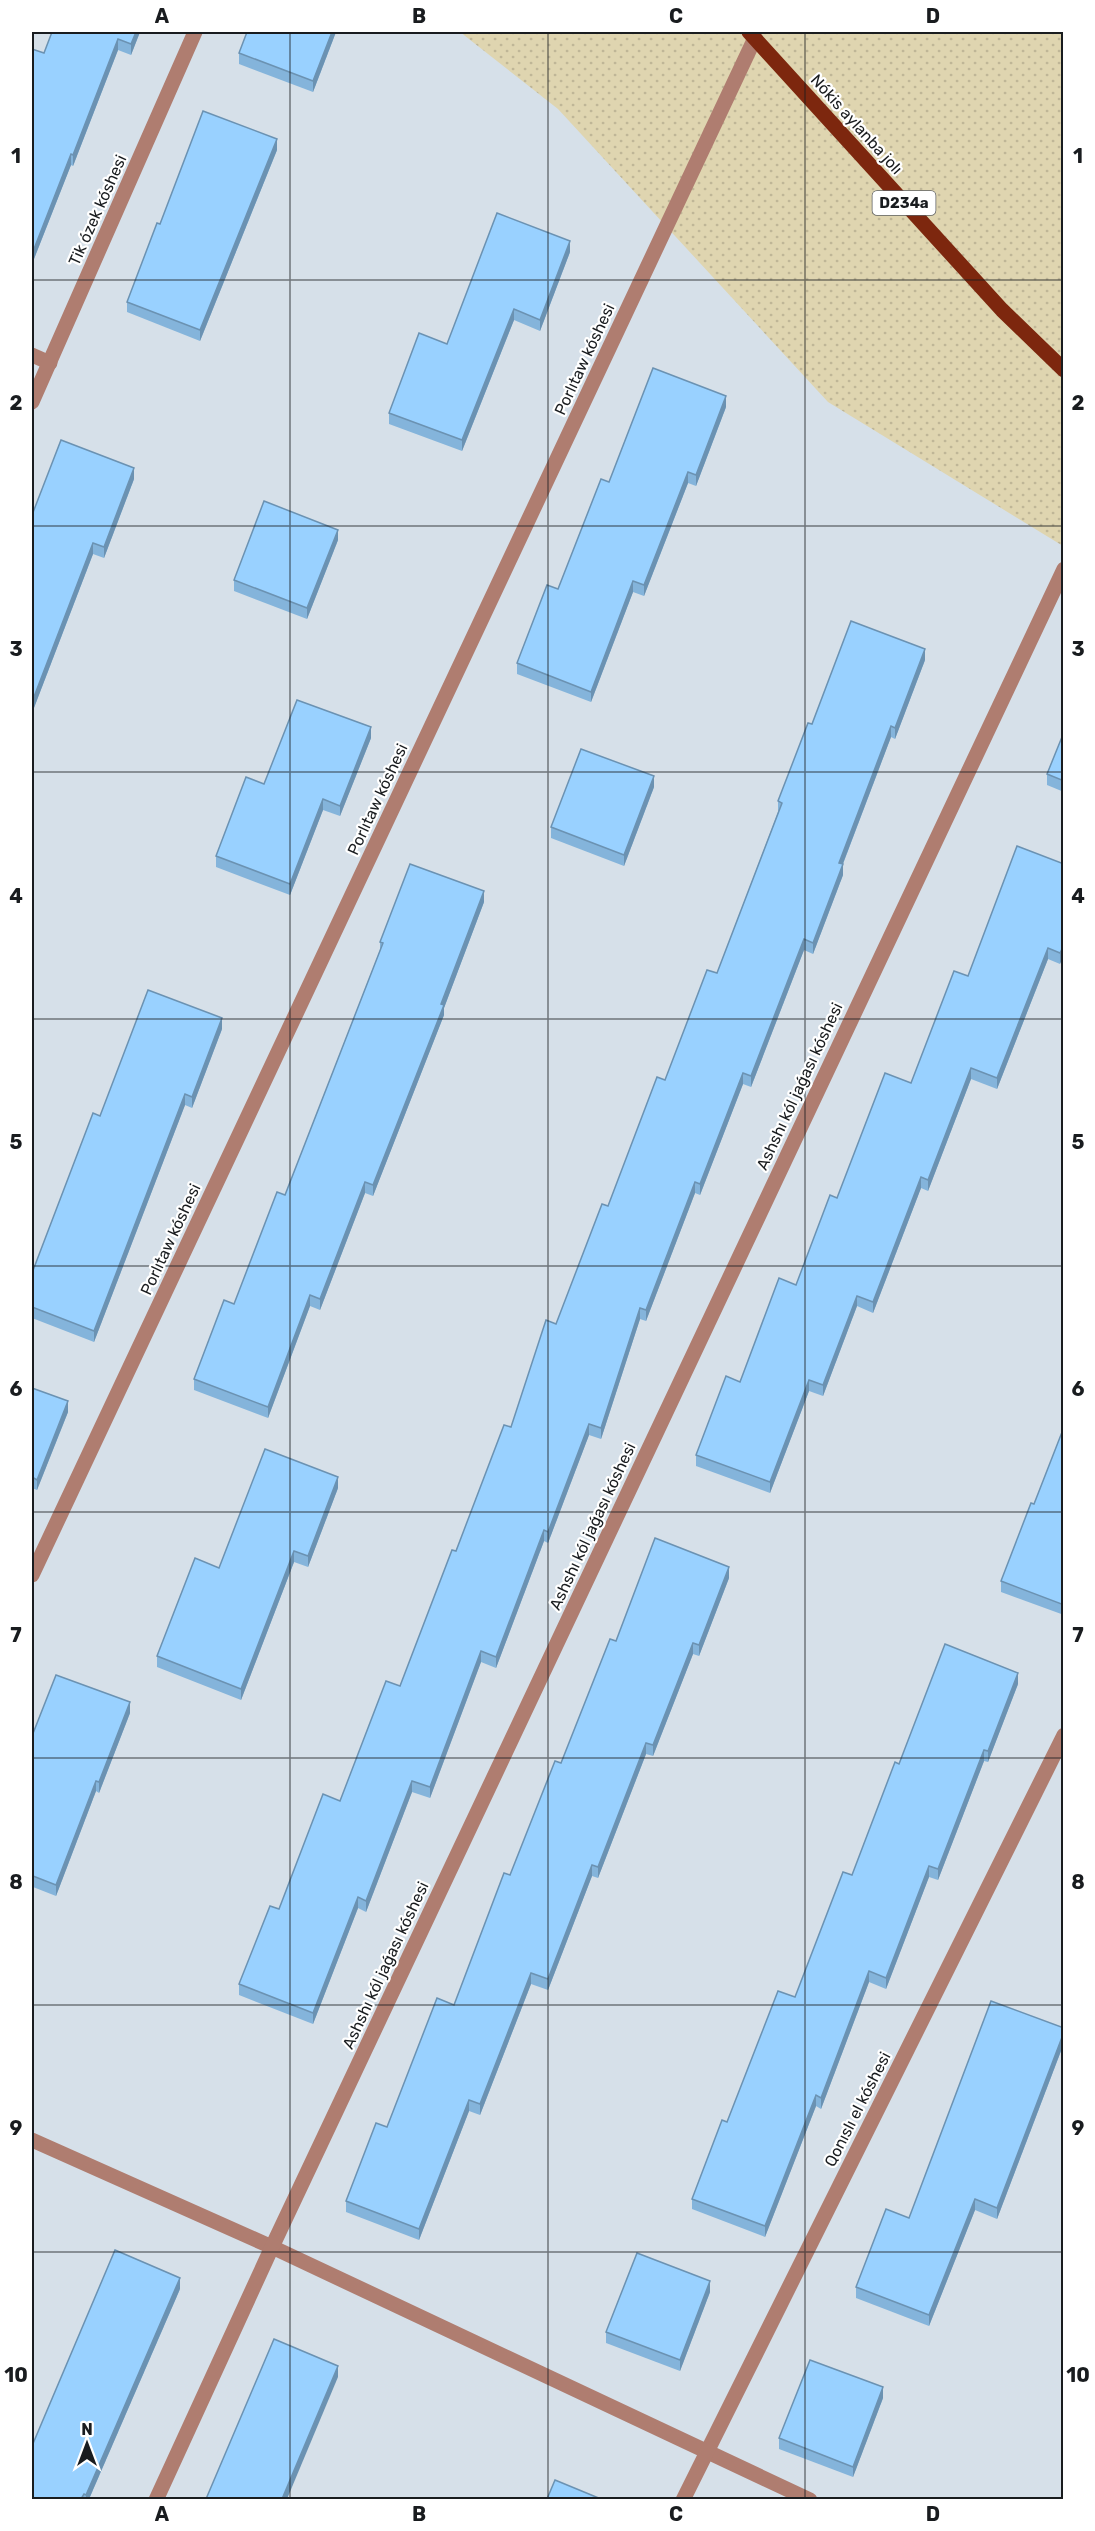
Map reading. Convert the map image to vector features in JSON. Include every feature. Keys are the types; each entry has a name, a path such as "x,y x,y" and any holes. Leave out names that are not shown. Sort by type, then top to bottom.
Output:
{"main road":[{"name":"Nókis aylanba jolı","path":"752,35 994,302 1064,370"}],"street":[{"name":"Tik ózek kóshesi","path":"32,402 195,32"},
{"name":"Porlıtaw kóshesi","path":"32,1575 752,35"},
{"path":"32,355 50,363"},
{"name":"Ashshı kól jaǵası kóshesi","path":"156,2499 272,2247 1064,569"},
{"name":"Qonıslı el kóshesi","path":"683,2499 1064,1735"},
{"path":"32,2140 272,2247 810,2499"}],"sand":[{"path":"460,32 1063,32 1063,546 828,402 558,109"}],"building":[{"path":"52,32 136,32 131,44 118,39 32,254 32,49 44,53"},
{"path":"247,32 332,32 313,81 239,53"},
{"path":"203,111 277,139 200,330 127,302 157,223 160,224"},
{"path":"497,213 570,241 540,320 514,309 462,440 389,413 419,333 447,344"},
{"path":"653,368 726,396 696,475 688,472 644,585 633,581 591,692 517,663 547,585 558,589 601,479 609,482"},
{"path":"61,440 134,468 104,547 93,543 32,702 32,515"},
{"path":"264,501 338,530 307,608 234,580"},
{"path":"851,621 925,649 895,728 891,726 839,863 843,864 813,943 804,939 751,1076 743,1073 700,1184 695,1182 646,1310 640,1308 601,1428 589,1424 548,1532 544,1530 496,1657 481,1651 430,1787 412,1781 366,1901 358,1897 313,2013 239,1984 270,1906 279,1909 323,1794 340,1801 386,1681 400,1686 452,1550 456,1551 504,1425 511,1427 546,1320 556,1324 602,1204 608,1206 657,1077 665,1080 707,970 717,973 782,803 778,801 808,723 812,724"},
{"path":"297,700 371,727 340,806 323,799 290,884 216,856 246,777 264,784"},
{"path":"1064,732 1064,781 1047,774"},
{"path":"581,749 654,776 624,855 551,827"},
{"path":"1017,846 1064,864 1064,945 1060,953 1048,948 997,1078 971,1068 928,1180 921,1177 873,1302 857,1296 823,1385 809,1380 770,1482 696,1455 726,1376 740,1382 779,1278 796,1285 830,1195 837,1198 885,1073 911,1083 954,971 968,976"},
{"path":"410,864 484,891 441,1004 444,1005 373,1185 365,1182 320,1299 310,1295 268,1407 194,1379 224,1300 234,1304 277,1192 285,1195 383,943 380,942"},
{"path":"148,990 222,1018 192,1097 185,1094 94,1331 32,1307 32,1273 93,1113 100,1116"},
{"path":"32,1388 68,1401 37,1480 32,1477"},
{"path":"1064,1427 1064,1605 1001,1581"},
{"path":"265,1449 338,1477 308,1556 294,1551 241,1689 157,1656 195,1558 219,1568"},
{"path":"655,1538 729,1567 699,1645 693,1643 653,1745 646,1743 598,1867 592,1865 548,1979 531,1973 480,2104 469,2100 419,2229 346,2201 376,2123 387,2127 437,1998 454,2005 504,1873 510,1875 555,1761 561,1763 610,1639 616,1641"},
{"path":"945,1644 1018,1673 988,1751 984,1750 938,1869 929,1866 886,1978 869,1971 821,2098 816,2095 765,2226 692,2199 722,2120 727,2122 778,1991 795,1997 843,1872 852,1875 895,1762 899,1764"},
{"path":"56,1675 130,1702 99,1782 96,1781 56,1885 33,1876 32,1879 32,1736"},
{"path":"991,2001 1064,2028 1064,2032 997,2208 975,2199 929,2315 856,2287 886,2209 909,2218"},
{"path":"115,2250 180,2278 86,2495 84,2494 81,2499 32,2499 32,2446"},
{"path":"637,2253 710,2281 680,2360 606,2332"},
{"path":"274,2339 338,2366 282,2499 206,2499"},
{"path":"810,2360 883,2387 853,2467 779,2438"},
{"path":"555,2480 601,2499 547,2499"}]}
